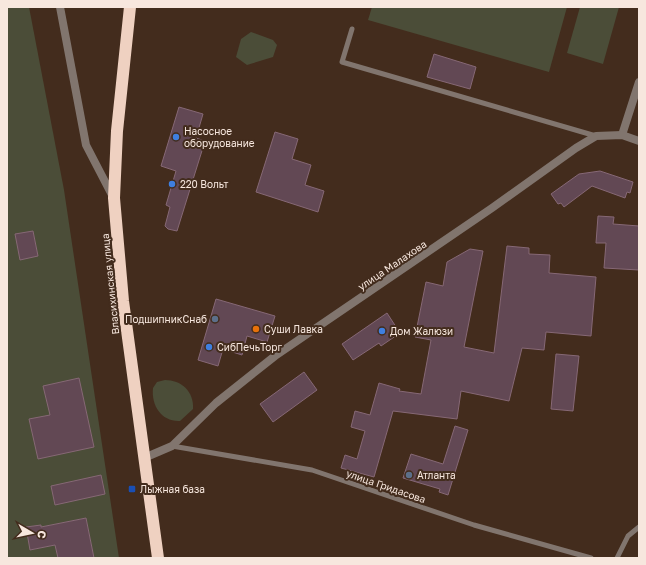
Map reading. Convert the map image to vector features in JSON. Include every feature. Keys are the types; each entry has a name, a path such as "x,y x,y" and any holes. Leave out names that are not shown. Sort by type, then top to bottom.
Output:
{"highway":[{"name":"Власихинская улица","path":"130,7 117,131 114,198 123,302 158,558"}],"street":[{"path":"60,7 86,145 114,198"},
{"path":"622,135 639,82"},
{"name":"улица Малахова","path":"172,446 216,402 275,356 492,208 576,148 596,136 622,135 639,141"},
{"path":"144,458 172,446"}],"lane":[{"path":"352,29 342,62 596,136"},
{"name":"улица Гридасова","path":"172,446 312,470 474,525 591,558"},
{"path":"618,558 628,536 639,527"}],"green space":[{"path":"7,7 29,7 64,190 119,558 7,558"},
{"path":"372,7 567,7 549,72 368,20"},
{"path":"580,7 619,7 603,64 567,53"},
{"path":"251,32 273,40 277,45 273,57 247,65 236,57 241,39"},
{"path":"165,380 181,384 189,392 191,397 193,409 180,421 168,419 159,412 156,407 153,388 157,382"}],"building":[{"path":"434,54 476,67 470,89 427,77"},
{"path":"179,107 203,114 196,138 205,141 177,231 168,229 165,226 170,207 166,205 176,171 161,166"},
{"path":"275,132 298,139 292,159 311,165 305,185 324,191 318,212 256,192"},
{"path":"600,171 633,182 630,193 627,192 625,198 592,186 564,207 561,203 558,204 551,194 579,174"},
{"path":"598,216 614,217 613,224 639,226 639,270 604,268 606,243 596,243"},
{"path":"33,231 38,256 20,260 15,234"},
{"path":"507,246 529,248 529,254 550,255 549,273 596,277 591,336 546,332 544,350 522,348 509,401 461,391 457,419 393,411 374,477 341,468 345,455 357,459 365,431 351,427 355,411 370,415 379,383 400,389 399,391 421,394 431,340 415,337 426,282 443,286 447,262 470,249 483,251 464,347 494,353"},
{"path":"216,299 275,316 267,342 247,336 242,355 223,349 218,366 198,360"},
{"path":"387,313 400,333 381,346 379,343 353,360 342,344"},
{"path":"556,354 579,356 573,411 551,409"},
{"path":"304,372 317,390 273,422 260,404"},
{"path":"79,378 94,447 38,459 29,419 50,415 43,386"},
{"path":"455,426 468,430 448,495 439,492 440,489 403,478 411,454 443,464"},
{"path":"101,475 105,494 55,505 51,486"},
{"path":"86,518 94,558 58,558 55,545 30,550 26,527 41,525 41,527"}],"place":[{"name":"Насосное оборудование","path":"176,137"},
{"name":"220 Вольт","path":"172,184"},
{"name":"ПодшипникСнаб","path":"215,319"},
{"name":"Суши Лавка","path":"256,329"},
{"name":"Дом Жалюзи","path":"382,331"},
{"name":"СибПечьТорг","path":"209,347"},
{"name":"Атланта","path":"409,475"},
{"name":"Лыжная база","path":"132,489"}]}
